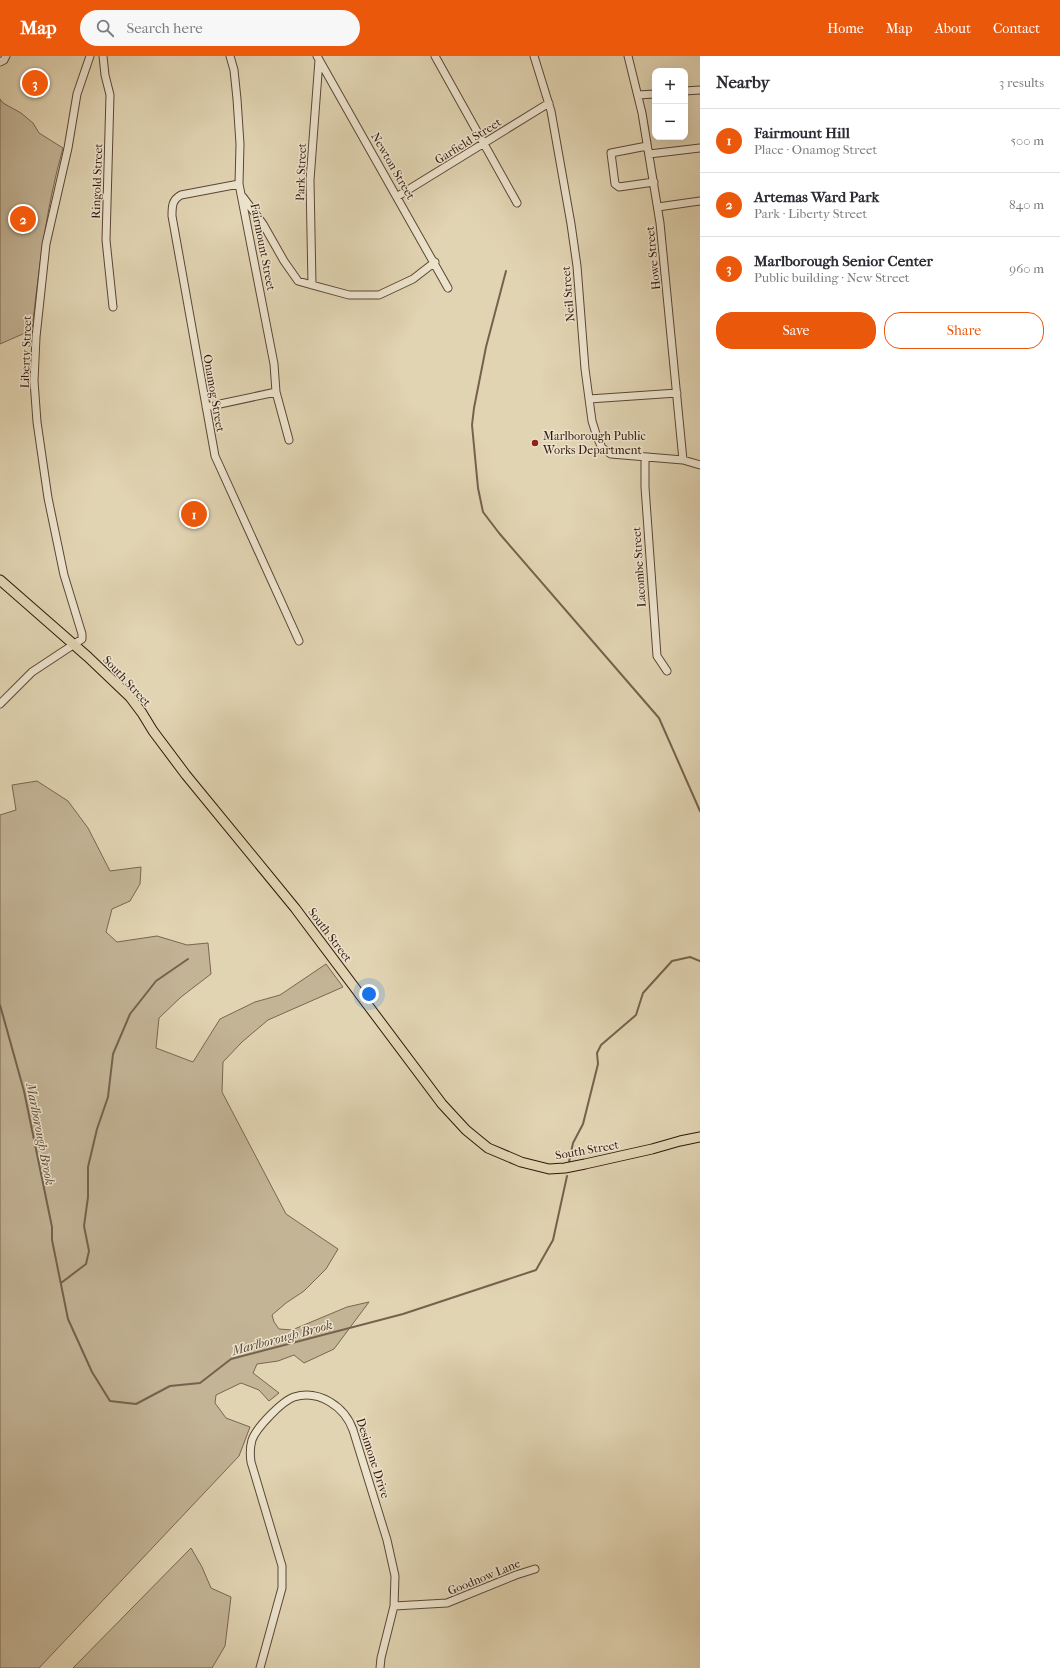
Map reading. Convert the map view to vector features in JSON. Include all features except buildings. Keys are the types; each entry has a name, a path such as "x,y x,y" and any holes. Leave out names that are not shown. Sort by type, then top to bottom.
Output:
{"main road":[{"name":"South Street","path":"2,583 73,644 116,684 142,713 153,731 186,775 295,908 442,1104 479,1142 499,1153 521,1162 555,1169 585,1164 700,1137"}],"street":[{"path":"0,62 4,60 6,56"},
{"name":"Liberty Street","path":"73,644 82,639 82,634 64,574 48,498 37,422 34,381 36,337 46,244 68,148 77,94 90,56"},
{"name":"Ringold Street","path":"103,56 105,75 110,94 106,240 113,307"},
{"name":"Fairmount Street","path":"230,56 234,70 237,99 240,144 239,184 274,364 276,392 290,440"},
{"path":"435,56 517,203"},
{"name":"Neil Street","path":"534,56 549,103 577,266 585,369 592,421 597,437 602,448 611,454 683,460 700,465"},
{"name":"Howe Street","path":"628,56 638,95 658,207 683,460"},
{"name":"Newton Street","path":"318,58 398,196 448,288"},
{"name":"Park Street","path":"312,285 310,180 318,58"},
{"path":"688,91 700,90"},
{"path":"638,95 652,94"},
{"name":"Garfield Street","path":"398,196 549,103"},
{"path":"648,146 611,153 615,184 619,187 654,182"},
{"path":"649,154 700,148"},
{"name":"Onamog Street","path":"239,184 181,195 175,198 172,206 174,228 215,456 299,641"},
{"path":"242,196 263,224 284,261 298,281 349,296 379,295 413,278 435,262"},
{"path":"658,207 700,201"},
{"path":"206,407 276,392"},
{"path":"589,399 677,393"},
{"name":"Lacombe Street","path":"645,458 645,487 657,656 667,671"},
{"path":"0,704 32,672 73,644"},
{"name":"Desimone Drive","path":"260,1668 282,1588 282,1566 251,1462 250,1448 254,1436 260,1427 290,1398 301,1395 320,1397 339,1408 348,1418 353,1430 393,1564 395,1576 394,1606 381,1658 380,1668"},
{"name":"Goodnow Lane","path":"394,1606 447,1603 516,1575 535,1569"}],"shaded area":[{"path":"0,99 3,103 21,113 33,123 39,133 63,148 52,193 40,261 32,330 0,344"},
{"path":"37,781 68,801 88,828 110,871 141,867 140,884 130,901 112,909 106,932 117,942 157,936 187,945 208,943 211,974 181,997 159,1018 156,1048 193,1062 220,1019 255,1002 280,995 326,964 343,987 268,1020 242,1042 223,1062 222,1092 286,1214 338,1249 326,1269 304,1291 272,1315 274,1322 279,1329 292,1330 347,1307 369,1302 334,1349 304,1363 294,1355 278,1361 257,1364 253,1373 279,1393 269,1401 259,1390 241,1383 216,1395 215,1403 226,1418 250,1427 239,1456 39,1668 0,1668 0,815 16,810 12,785"},
{"path":"191,1548 202,1567 211,1588 231,1597 225,1646 212,1668 73,1668"}],"waterway":[{"path":"506,271 486,347 472,425 478,488 483,512 499,533 659,718 700,811"},
{"name":"Marlborough Brook","path":"569,1162 573,1143 583,1124 598,1064 597,1053 601,1045 636,1015 643,993 672,961 690,957 700,961"},
{"path":"61,1283 86,1264 89,1251 84,1226 88,1197 88,1167 97,1129 108,1097 113,1054 130,1014 156,981 188,959"},
{"name":"Marlborough Brook","path":"0,1005 24,1091 52,1227 52,1240 68,1319 92,1372 110,1401 136,1404 170,1386 200,1383 231,1359 403,1314 536,1270 553,1240 567,1176"}],"place":[{"name":"Marlborough Senior Center","path":"35,83"},
{"name":"Artemas Ward Park","path":"23,219"},
{"name":"Marlborough Public Works Department","path":"535,443"},
{"name":"Fairmount Hill","path":"194,514"}]}
